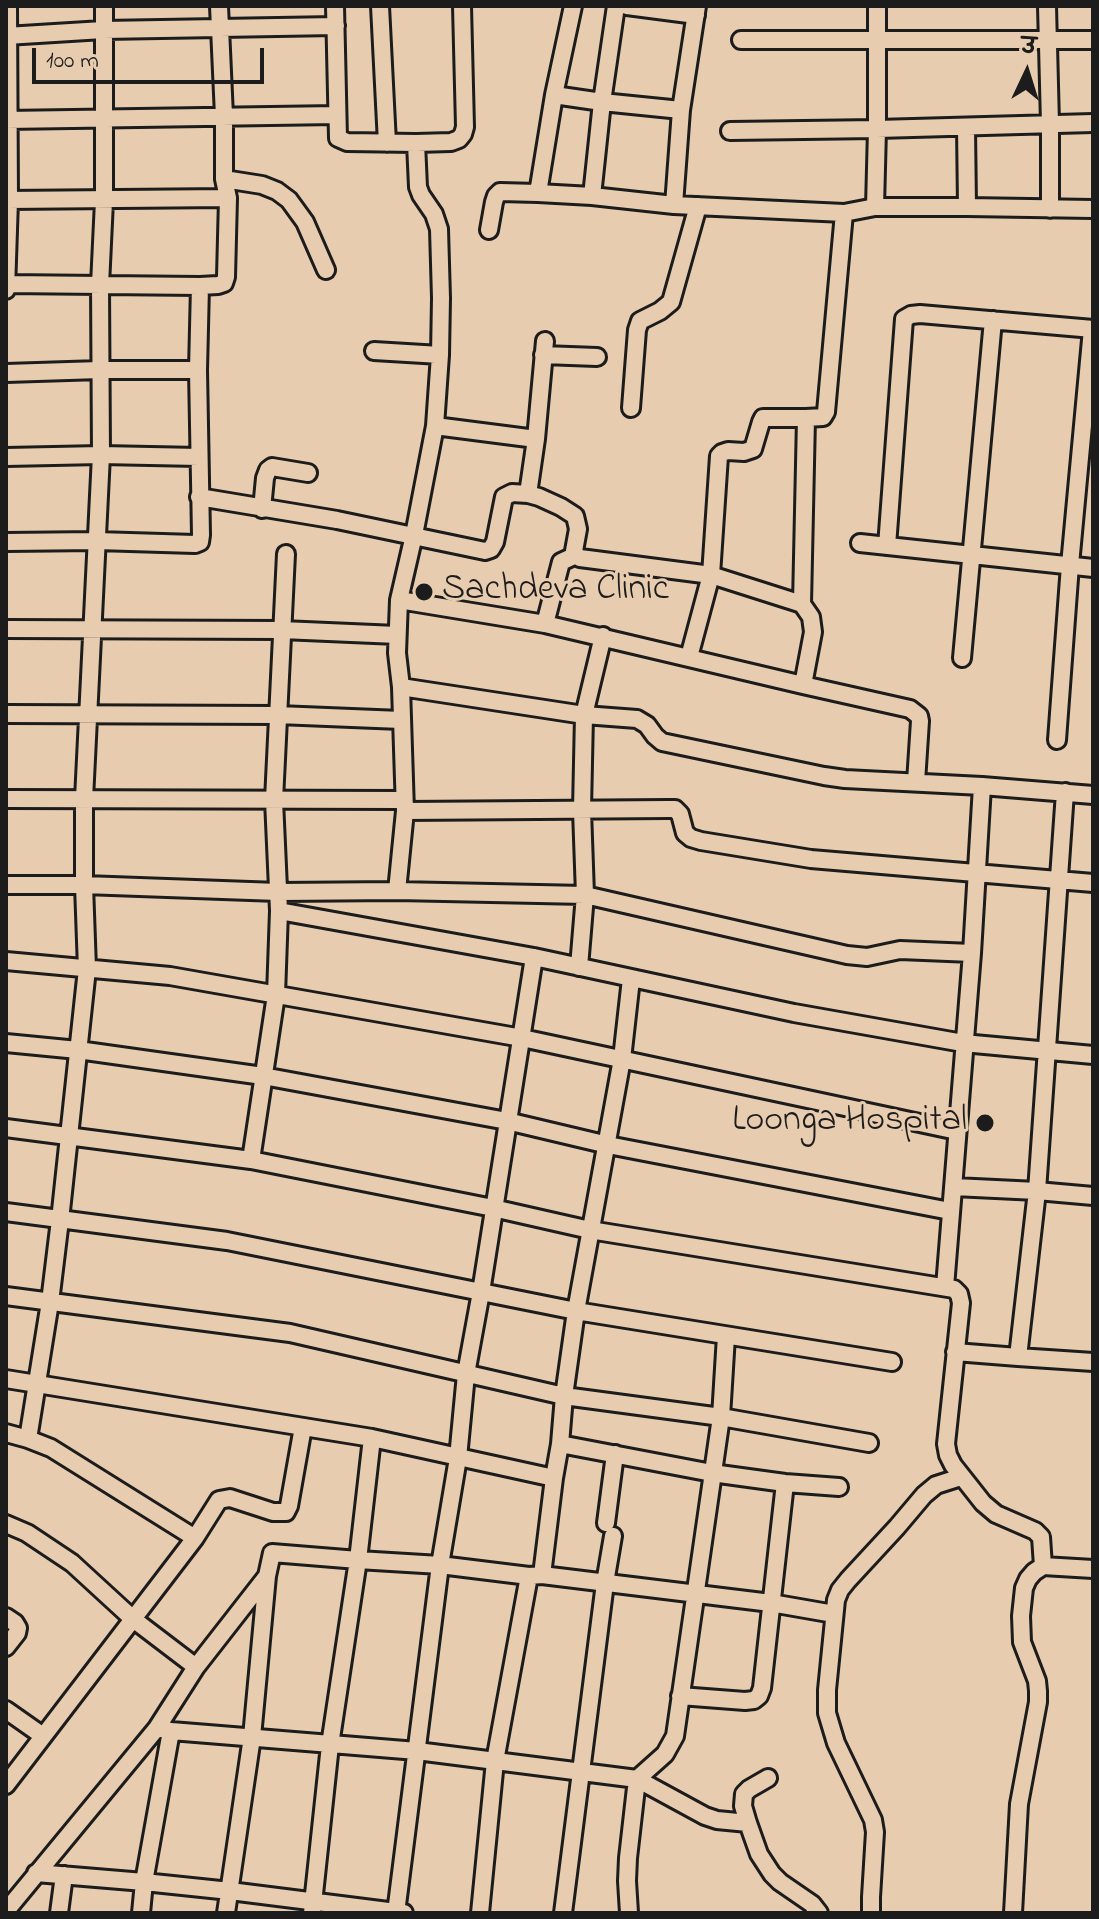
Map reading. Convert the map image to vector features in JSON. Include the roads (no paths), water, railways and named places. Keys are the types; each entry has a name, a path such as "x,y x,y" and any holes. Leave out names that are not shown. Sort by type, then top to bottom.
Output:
{"street":[{"path":"8,6 6,286 200,286 224,283 228,198 224,179 219,6"},
{"path":"28,1439 50,1302 87,969 84,799 101,455 104,6"},
{"path":"335,6 338,138 387,143 451,142 463,134 462,6"},
{"path":"380,6 387,143"},
{"path":"538,193 573,6"},
{"path":"592,196 616,6"},
{"path":"627,6 696,10 681,110 674,205"},
{"path":"875,207 877,6"},
{"path":"1047,6 1050,209"},
{"path":"7,36 103,30 336,26"},
{"path":"741,40 1093,40"},
{"path":"554,95 681,110"},
{"path":"6,120 337,115"},
{"path":"730,131 1093,123"},
{"path":"966,127 967,207"},
{"path":"397,891 405,806 397,653 399,600 435,426 440,355 439,229 418,187 416,143"},
{"path":"224,179 262,185 289,200 305,222 326,270"},
{"path":"489,230 494,202 500,192 844,213 875,207 1093,209"},
{"path":"7,200 228,198"},
{"path":"631,408 637,330 640,321 671,302 698,206"},
{"path":"689,657 711,575 719,456 728,451 753,449 763,418 823,417 826,412 844,213"},
{"path":"6,542 200,542 200,286"},
{"path":"887,546 904,319 920,314 1092,329 1057,740"},
{"path":"962,658 993,320"},
{"path":"528,494 544,348 597,357"},
{"path":"374,351 440,355"},
{"path":"6,373 198,370"},
{"path":"803,685 813,632 811,617 802,604 806,418"},
{"path":"435,426 536,439"},
{"path":"6,457 199,457"},
{"path":"262,509 268,470 272,467 308,473"},
{"path":"199,497 337,520 485,551 491,549 495,542 504,497 512,493 528,494 575,516 578,529 574,551 580,558 711,575 802,604"},
{"path":"860,543 1093,568"},
{"path":"251,1160 276,995 279,911 274,800 286,554"},
{"path":"545,624 559,566 576,555"},
{"path":"399,600 603,636 915,712 920,721 916,782"},
{"path":"6,629 282,630 397,635"},
{"path":"579,967 585,895 582,810 584,715 603,636"},
{"path":"401,687 584,715 637,719 662,742 824,776 1093,795"},
{"path":"6,714 278,715 401,720"},
{"path":"945,1287 982,786"},
{"path":"1018,1357 1037,1191 1065,792"},
{"path":"6,799 274,800 582,810 675,809 680,814 685,833 701,841 811,859 1093,883"},
{"path":"6,885 585,895 847,955 867,957 900,950 972,953"},
{"path":"279,911 534,957 794,1013 963,1043 1093,1055"},
{"path":"36,1873 230,1891 313,1907 400,1913 417,1751 440,1565 458,1458 466,1374 534,957"},
{"path":"6,961 170,976 522,1038 957,1131"},
{"path":"480,1913 495,1761 560,1444 576,1311 608,1145 631,979"},
{"path":"6,1043 263,1076 507,1121 608,1145 950,1211"},
{"path":"6,1128 251,1160 590,1230 954,1289 961,1303 946,1444 948,1455 961,1477 983,1503 996,1514 1035,1531 1041,1537 1043,1566"},
{"path":"954,1187 1093,1196"},
{"path":"6,1212 227,1241 576,1311 892,1362"},
{"path":"6,1296 290,1333 564,1396 721,1417 869,1443"},
{"path":"629,1913 628,1858 637,1779 665,1754 675,1736 721,1417 726,1336"},
{"path":"955,1352 1093,1362"},
{"path":"6,1379 372,1438 554,1478"},
{"path":"6,1785 195,1538 219,1500 230,1498 273,1512 286,1512 303,1427"},
{"path":"6,1433 51,1448 195,1538"},
{"path":"313,1907 330,1745 358,1560 372,1438"},
{"path":"560,1444 712,1473 839,1487"},
{"path":"563,1913 605,1583 615,1454"},
{"path":"871,1913 873,1820 836,1743 827,1713 834,1614 840,1590 924,1495 936,1485 961,1477"},
{"path":"680,1696 745,1701 759,1696 785,1483"},
{"path":"6,1524 27,1533 72,1563 133,1619 196,1667"},
{"path":"226,1913 252,1737 267,1576 272,1553 440,1565 771,1603 834,1614"},
{"path":"1013,1913 1019,1804 1038,1702 1037,1681 1022,1642 1024,1588 1034,1572 1043,1566 1093,1569"},
{"path":"6,1911 164,1730 196,1667 267,1576"},
{"path":"6,1617 18,1628 6,1647"},
{"path":"6,1710 43,1736"},
{"path":"164,1730 417,1751 637,1779 705,1816 748,1823"},
{"path":"141,1913 164,1730"},
{"path":"768,1778 744,1794 743,1806 759,1854 780,1882 812,1904 819,1913"},
{"path":"59,1913 64,1875"}],"place":[{"name":"Sachdeva Clinic","path":"424,592"},
{"name":"Loonga Hospital","path":"985,1123"}]}
